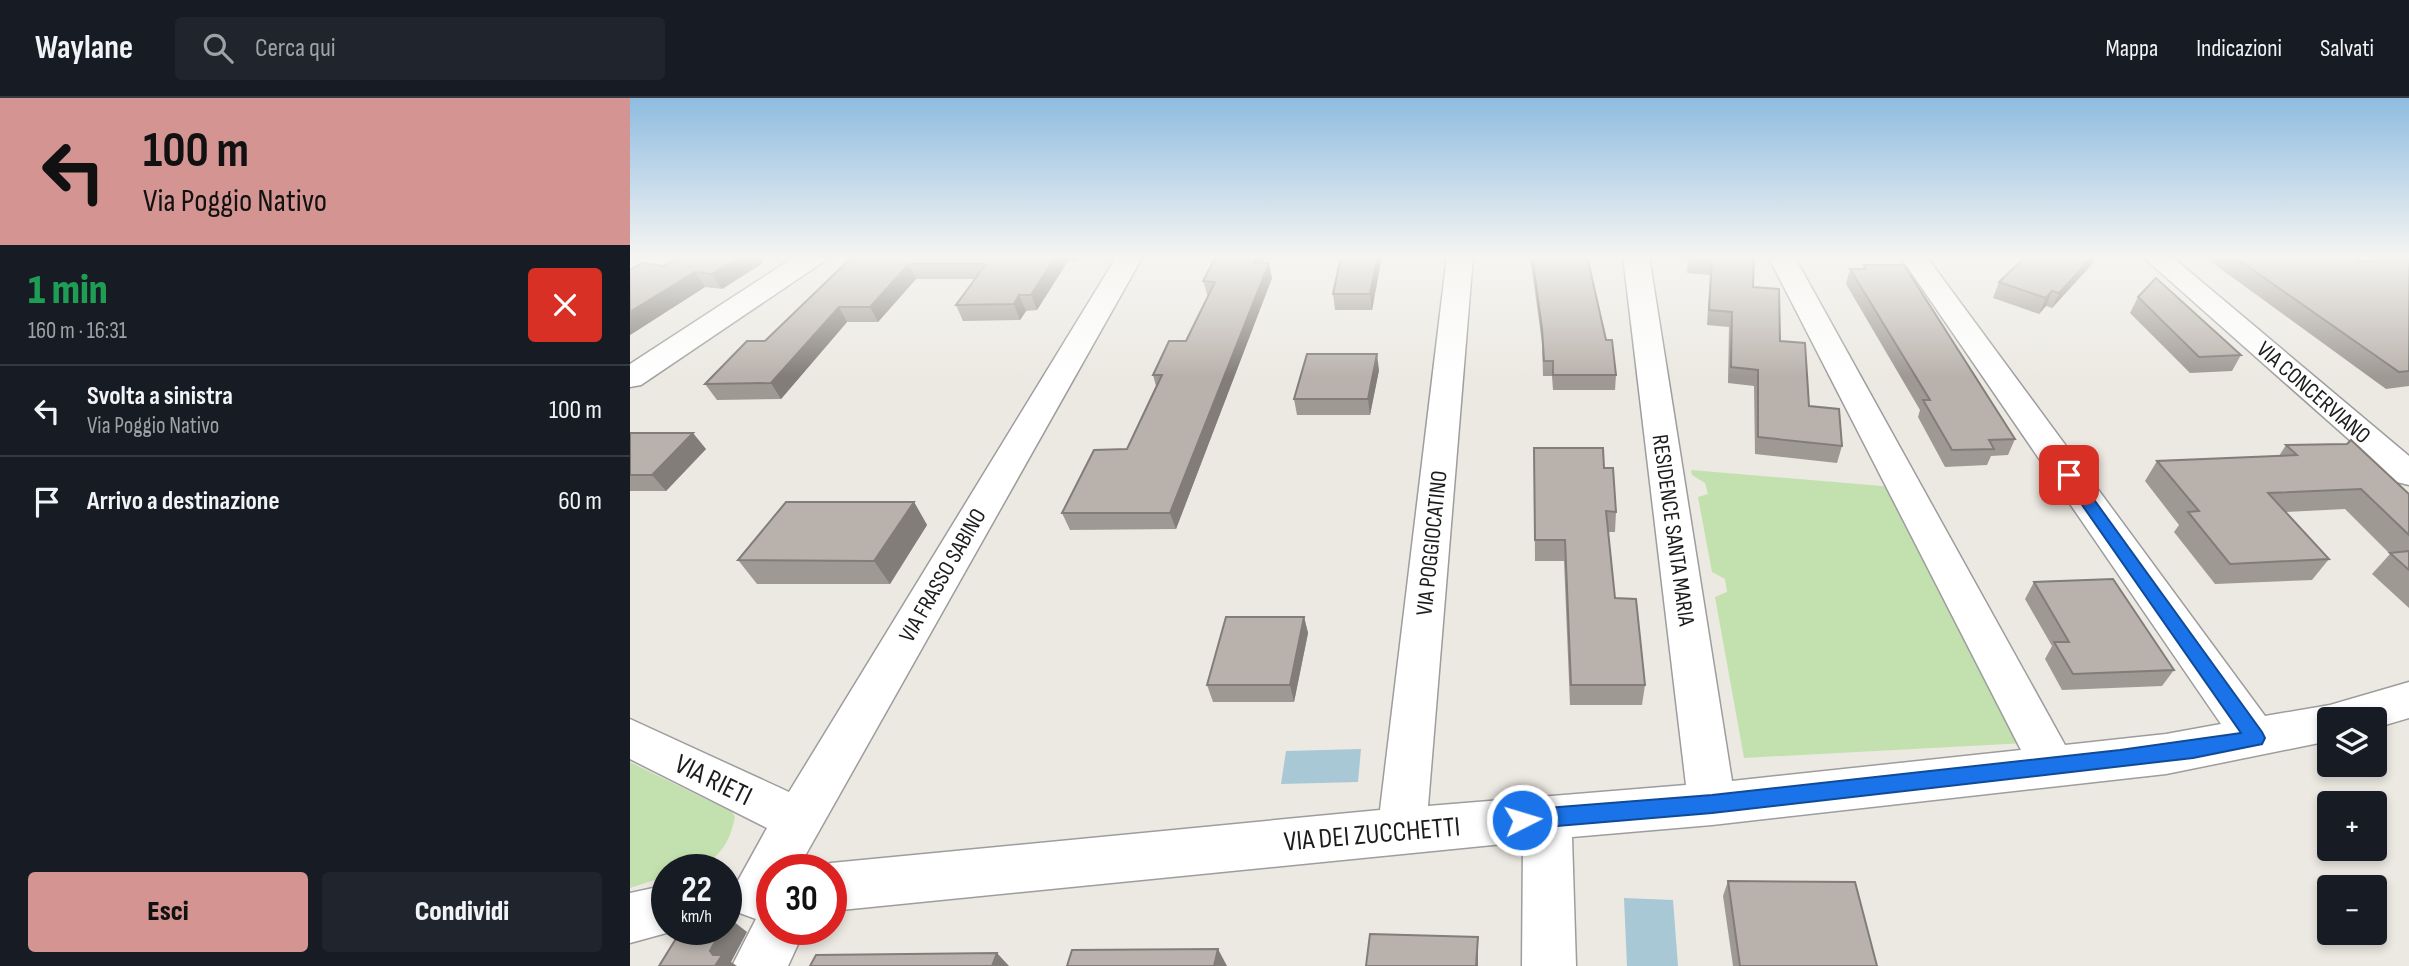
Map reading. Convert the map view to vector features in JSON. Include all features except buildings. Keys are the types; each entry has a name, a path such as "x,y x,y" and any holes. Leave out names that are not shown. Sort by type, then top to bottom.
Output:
{"street":[{"path":"630,378 753,297"},
{"name":"VIA FRASSO SABINO","path":"782,854 798,820 1106,297"},
{"name":"VIA POGGIOCATINO","path":"1402,830 1456,297"},
{"name":"RESIDENCE SANTA MARIA","path":"1642,297 1712,804"},
{"path":"1803,297 2053,766"},
{"path":"1942,297 2255,738"},
{"name":"VIA CONCERVIANO","path":"2202,297 2409,474"},
{"path":"2384,707 2409,700"},
{"name":"VIA DEI ZUCCHETTI","path":"847,885 1402,830 1712,804 2180,752 2317,725"},
{"name":"VIA RIETI","path":"630,738 798,820"},
{"path":"1546,818 1549,966"},
{"path":"630,918 651,913"},
{"name":"VIA FRASSO SABINO","path":"759,945 759,966"}],"green space":[{"path":"1691,470 1894,487 2026,743 1744,758 1715,597 1727,592 1725,579 1712,572 1698,497 1708,494 1705,483 1692,475"},
{"path":"630,762 732,812 735,817 731,831 717,854 651,854 651,881 630,888"}],"water":[{"path":"1361,749 1358,782 1281,784 1286,751"},
{"path":"1624,898 1673,900 1678,966 1627,966"}],"route":[{"path":"1522,820 1712,804 2120,759 2193,750 2255,738 2069,475"}]}
